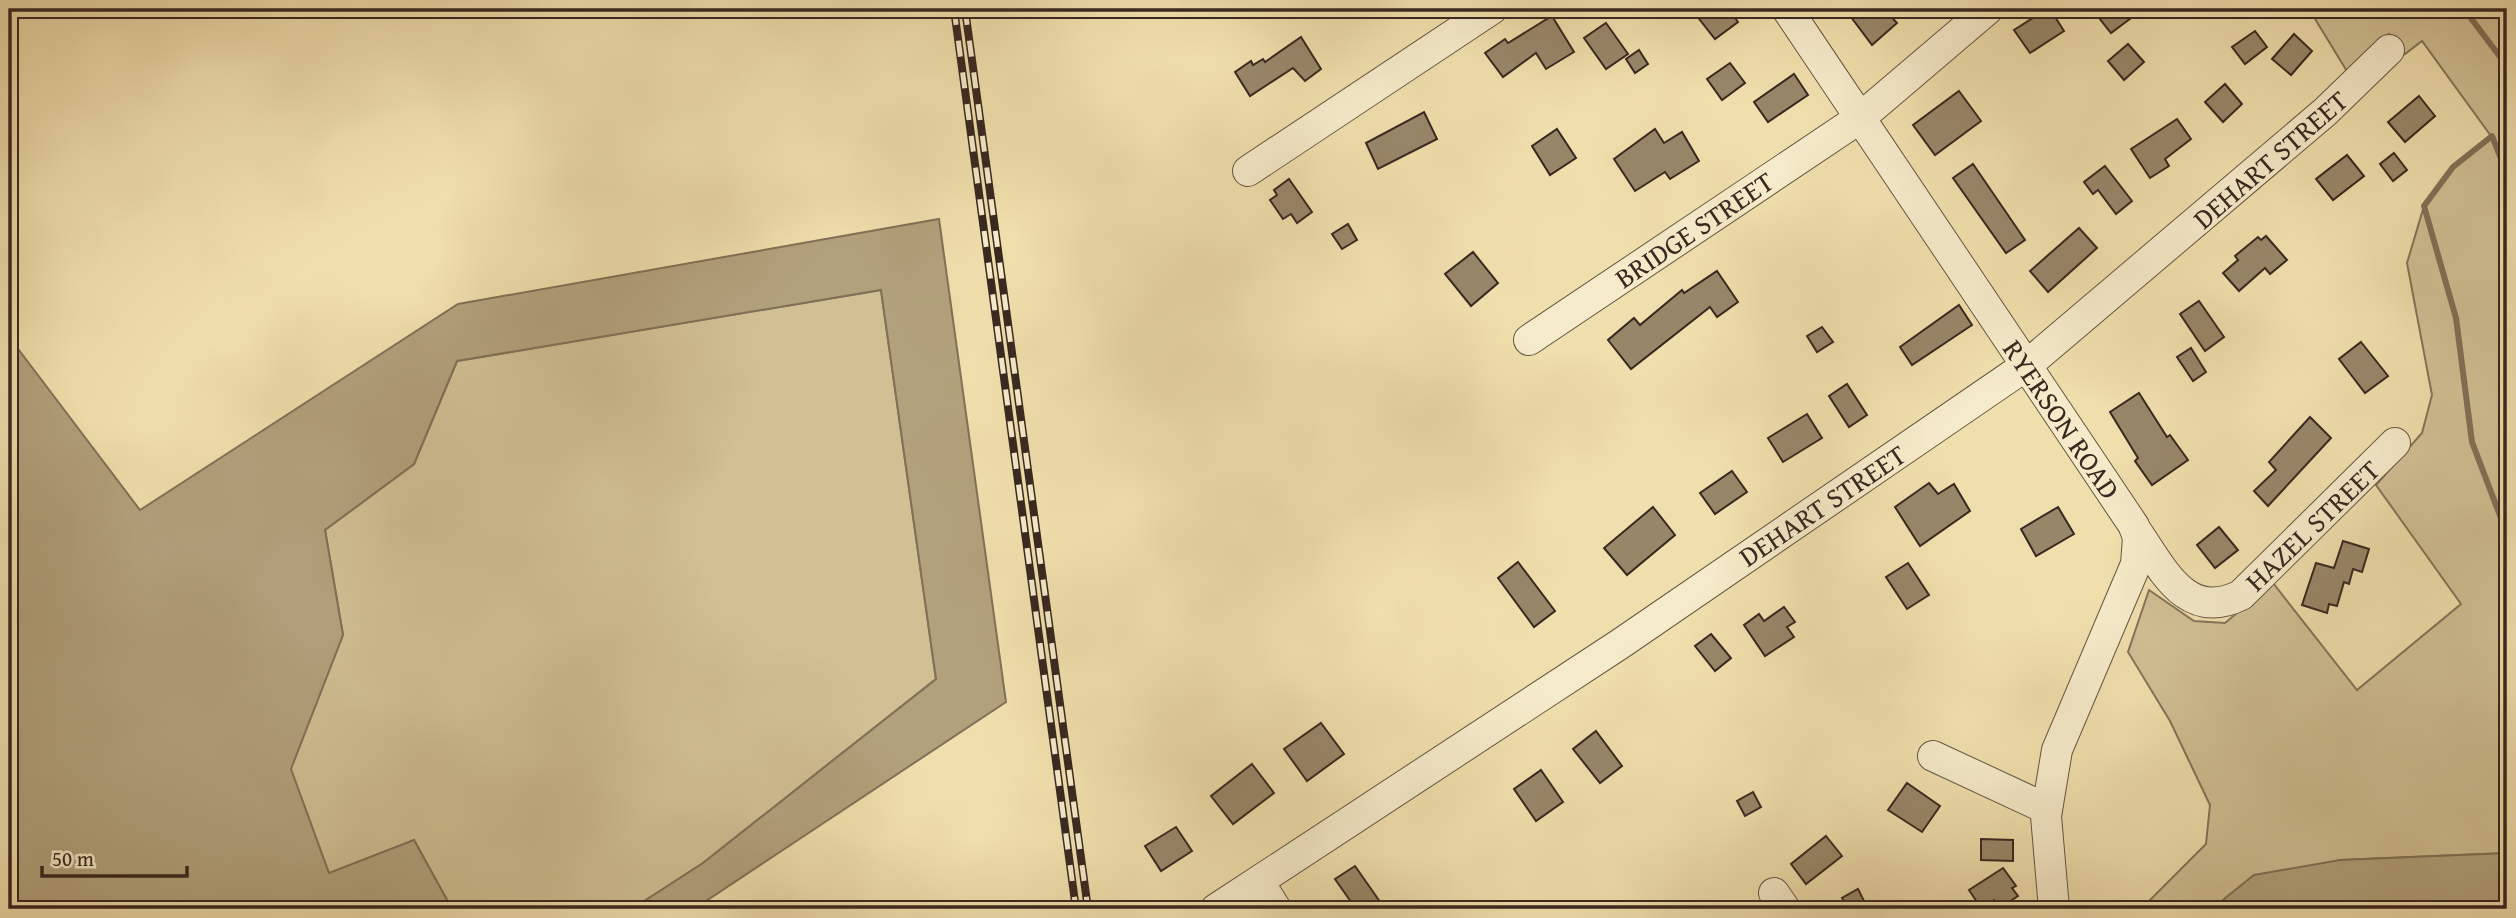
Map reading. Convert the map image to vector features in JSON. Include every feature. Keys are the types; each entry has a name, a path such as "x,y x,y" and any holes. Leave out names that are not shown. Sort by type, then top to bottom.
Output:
{"street":[{"path":"1248,171 1492,9"},
{"name":"RYERSON ROAD","path":"1787,9 2027,365 2138,538 2136,564 2057,750 2047,809 2047,842 2054,909"},
{"path":"1860,118 1988,9"},
{"name":"DEHART STREET","path":"1216,909 1620,644 2027,365 2325,112 2389,50"},
{"name":"BRIDGE STREET","path":"1529,340 1860,118"},
{"name":"HAZEL STREET","path":"2134,529 2180,591 2203,603 2229,601 2241,595 2395,443"},
{"path":"1933,757 2047,809"},
{"path":"1259,882 1276,909"}],"shaded area":[{"path":"2309,9 2507,9 2507,853 2340,860 2219,903 2217,909 2146,909 2149,901 2206,844 2210,805 2170,721 2128,652 2149,590 2194,621 2225,623 2273,583 2357,690 2461,604 2376,485 2422,433 2432,395 2407,263 2424,206 2453,167 2491,136 2422,41 2405,54 2389,34 2348,73"},
{"path":"939,219 1006,702 694,909 632,909 703,863 936,679 881,290 457,361 414,464 325,530 343,635 291,769 329,873 414,840 452,909 9,909 9,337 140,510 458,304"},
{"path":"881,290 936,679 703,863 632,909 452,909 414,840 329,874 290,769 343,635 325,530 414,464 457,361"},
{"path":"2507,853 2507,909 2217,909 2219,903 2254,875 2340,860"}],"building":[{"path":"1704,9 1728,9 1738,22 1715,39 1696,15"},
{"path":"1845,9 1884,9 1897,23 1872,45"},
{"path":"2050,9 2064,31 2030,53 2014,30"},
{"path":"2092,9 2143,9 2111,33"},
{"path":"1552,16 1574,52 1546,69 1536,53 1503,77 1485,53 1505,39 1508,43"},
{"path":"1606,23 1628,54 1606,69 1584,38"},
{"path":"2255,31 2267,47 2245,64 2232,47"},
{"path":"2294,34 2312,51 2291,75 2272,59"},
{"path":"1301,37 1321,69 1305,81 1293,68 1250,96 1235,72 1251,61 1253,65 1263,59 1265,62"},
{"path":"2128,44 2144,62 2124,80 2108,61"},
{"path":"1639,50 1648,64 1635,73 1626,59"},
{"path":"1730,63 1745,83 1722,100 1707,79"},
{"path":"1794,74 1808,95 1768,122 1754,102"},
{"path":"2225,84 2242,104 2223,122 2205,102"},
{"path":"1959,91 1981,121 1935,155 1913,125"},
{"path":"2419,96 2435,116 2405,142 2388,122"},
{"path":"1424,112 1437,139 1378,169 1366,143"},
{"path":"2177,119 2191,139 2165,159 2169,166 2150,178 2131,149"},
{"path":"1557,129 1576,158 1550,175 1532,146"},
{"path":"1655,129 1664,143 1682,132 1699,161 1670,179 1665,172 1635,191 1614,159"},
{"path":"2394,153 2407,170 2393,181 2380,164"},
{"path":"2347,155 2364,176 2333,200 2316,179"},
{"path":"1973,164 2025,240 2006,253 1953,178"},
{"path":"2105,166 2132,201 2116,214 2098,190 2093,194 2084,182"},
{"path":"1289,179 1312,212 1297,223 1291,214 1283,219 1270,200 1277,195 1274,190"},
{"path":"1348,224 1357,240 1342,249 1332,234"},
{"path":"2079,228 2097,248 2048,292 2030,271"},
{"path":"2266,236 2287,260 2270,274 2265,268 2239,291 2223,273 2238,260 2235,256 2258,237 2261,240"},
{"path":"1473,252 1498,283 1471,306 1445,274"},
{"path":"1717,271 1738,302 1717,317 1710,307 1631,369 1608,340 1634,318 1640,325 1682,290 1684,293"},
{"path":"2199,301 2224,337 2205,351 2180,314"},
{"path":"1959,305 1972,325 1912,365 1900,347"},
{"path":"1822,327 1833,342 1817,352 1807,336"},
{"path":"2361,342 2388,376 2365,393 2339,359"},
{"path":"2191,348 2206,372 2193,381 2177,357"},
{"path":"1847,384 1867,415 1849,427 1829,396"},
{"path":"2139,393 2167,437 2170,435 2188,460 2152,485 2135,461 2138,458 2110,412"},
{"path":"1807,414 1822,438 1783,462 1768,438"},
{"path":"2310,417 2331,438 2268,506 2254,491 2276,470 2269,462"},
{"path":"1732,471 1747,492 1715,514 1700,493"},
{"path":"1929,483 1938,494 1954,484 1970,511 1920,546 1895,507"},
{"path":"1653,507 1675,535 1627,575 1604,548"},
{"path":"2058,507 2074,534 2036,556 2021,529"},
{"path":"2219,527 2238,550 2215,568 2197,545"},
{"path":"2343,541 2369,549 2362,572 2353,569 2349,584 2344,582 2337,606 2329,604 2327,613 2302,605 2316,563 2334,568"},
{"path":"1518,562 1555,611 1534,627 1498,578"},
{"path":"1908,563 1929,595 1907,609 1886,577"},
{"path":"1784,607 1795,622 1787,627 1794,637 1765,656 1744,625 1759,614 1764,621"},
{"path":"1711,634 1731,658 1715,671 1695,646"},
{"path":"1321,723 1344,754 1307,781 1284,749"},
{"path":"1596,731 1622,766 1600,783 1573,749"},
{"path":"1252,764 1274,793 1233,824 1211,796"},
{"path":"1541,770 1563,802 1536,821 1514,789"},
{"path":"1907,783 1940,806 1922,832 1888,810"},
{"path":"1753,792 1761,807 1745,816 1737,801"},
{"path":"1176,827 1192,851 1161,871 1145,846"},
{"path":"1826,836 1842,856 1806,884 1791,864"},
{"path":"1981,839 2013,840 2013,861 1981,860"},
{"path":"1355,866 1385,909 1356,909 1335,879"},
{"path":"2003,868 2016,886 2012,888 2018,896 2000,908 1994,900 1981,908 1969,890"},
{"path":"1858,889 1868,909 1848,909 1842,898"}],"waterway":[{"path":"2464,9 2507,66"},
{"path":"2507,174 2492,136 2453,167 2424,206 2456,318 2472,442 2507,534"}],"railway":[{"path":"954,9 1076,909"},
{"path":"965,9 1088,909"}]}
